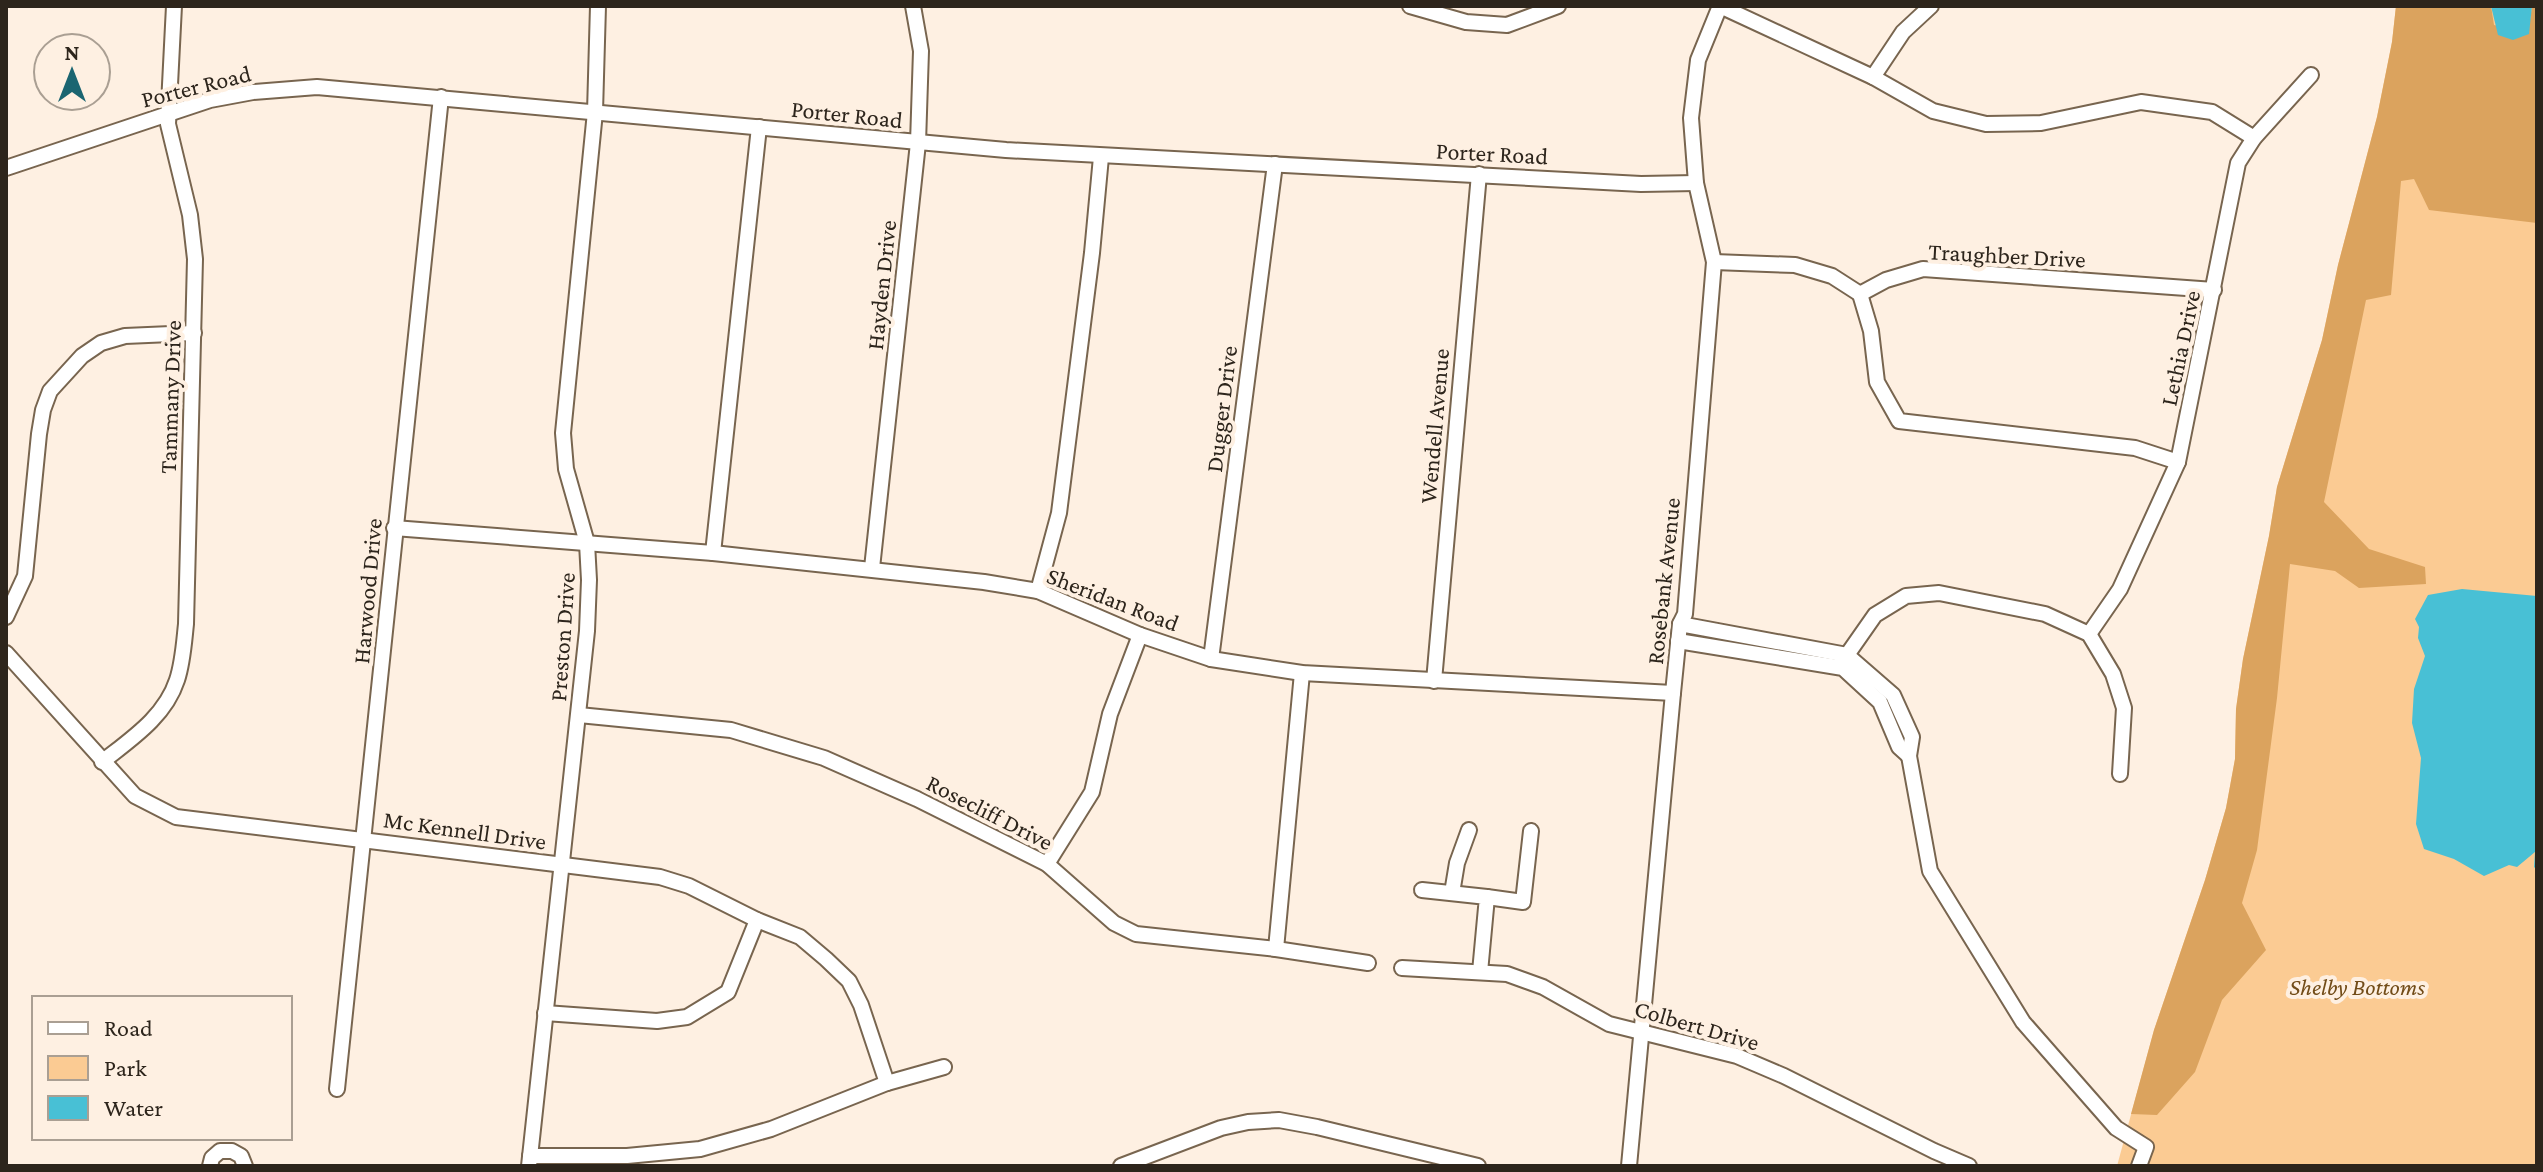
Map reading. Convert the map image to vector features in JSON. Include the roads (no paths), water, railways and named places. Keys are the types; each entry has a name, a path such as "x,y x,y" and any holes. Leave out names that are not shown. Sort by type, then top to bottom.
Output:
{"street":[{"name":"Tammany Drive","path":"102,762 163,708 177,681 186,624 195,259 190,215 167,113 174,6"},
{"name":"Preston Drive","path":"529,1161 579,715 589,580 587,543 566,469 563,433 595,112 598,6"},
{"name":"Hayden Drive","path":"872,568 918,143 921,51 913,6"},
{"path":"1410,6 1466,22 1507,25 1558,6"},
{"path":"1720,6 1873,77 1933,111 1986,124 2041,123 2141,102 2212,112 2254,138"},
{"name":"Rosebank Avenue","path":"1629,1166 1678,641 1685,614 1714,262 1696,183 1691,118 1698,60 1720,6"},
{"path":"1873,77 1903,32 1931,6"},
{"name":"Lethia Drive","path":"2089,634 2120,589 2178,462 2238,163 2254,138 2311,75"},
{"name":"Porter Road","path":"6,168 210,100 286,88 317,87 1101,157 1641,184 1696,183"},
{"name":"Harwood Drive","path":"337,1089 441,97"},
{"path":"713,553 759,127"},
{"path":"1038,591 1059,513 1101,157"},
{"name":"Dugger Drive","path":"1211,659 1275,164"},
{"name":"Wendell Avenue","path":"1434,681 1479,174"},
{"path":"1714,262 1795,265 1832,276 1860,294 1871,331 1877,382 1899,421 2135,448 2178,462"},
{"name":"Traughber Drive","path":"1860,294 1886,280 1923,269 2214,290"},
{"path":"6,617 25,576 39,434 50,391 82,356 101,343 125,336 194,333"},
{"name":"Sheridan Road","path":"394,528 713,553 984,582 1038,591 1140,635 1211,659 1302,673 1673,693"},
{"path":"1845,662 1875,615 1906,596 1939,593 2045,614 2089,634 2113,674 2124,708 2120,774"},
{"path":"1680,624 1845,662 1880,702 1899,747 1909,756 1930,871 2023,1022 2116,1128 2146,1147 2139,1166"},
{"path":"1047,864 1092,792 1110,714 1140,635"},
{"path":"1678,641 1845,662"},
{"name":"Mc Kennell Drive","path":"6,653 135,796 176,817 660,877 689,886 757,920 800,937 849,981 861,1005 887,1083"},
{"path":"1276,949 1302,673"},
{"name":"Rosecliff Drive","path":"579,715 731,730 824,758 917,799 1047,864 1114,923 1136,934 1276,949 1368,963"},
{"path":"1452,893 1457,863 1469,830"},
{"path":"1422,890 1523,902 1531,831"},
{"path":"1480,972 1487,897"},
{"path":"545,1013 657,1021 687,1017 728,992 757,920"},
{"name":"Colbert Drive","path":"1402,968 1507,974 1543,987 1609,1024 1737,1056 1969,1166"},
{"path":"529,1161 700,1149 771,1129 887,1083 944,1067"},
{"path":"1121,1166 1143,1162 1221,1128 1279,1120 1478,1166"},
{"path":"210,1166 212,1158 220,1151 232,1151 241,1156 245,1166"}],"water":[{"path":"2491,6 2532,6 2529,34 2513,40 2498,35"},
{"path":"2462,589 2537,596 2537,870 2534,867 2535,852 2517,867 2509,865 2484,876 2454,859 2424,849 2416,824 2421,758 2412,723 2414,689 2425,656 2415,619 2428,595"}],"park label":[{"name":"Shelby Bottoms","path":"2357,986"}]}
